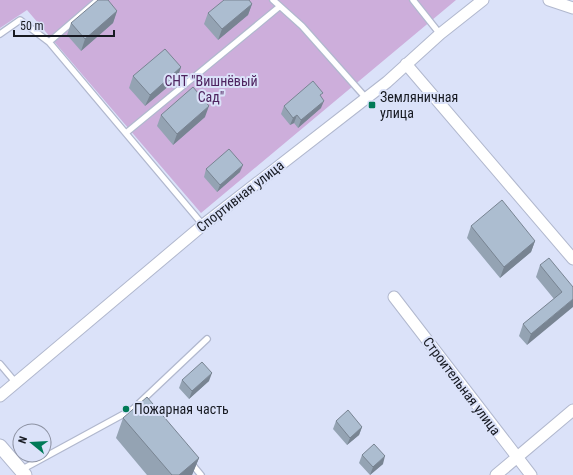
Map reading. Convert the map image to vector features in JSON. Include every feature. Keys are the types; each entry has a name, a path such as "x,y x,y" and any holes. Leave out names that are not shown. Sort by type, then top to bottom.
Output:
{"street":[{"name":"Спортивная улица","path":"0,396 203,225 366,98 440,34 483,0"},
{"path":"549,0 573,8"},
{"path":"406,64 573,259"},
{"name":"Строительная улица","path":"394,297 531,475"},
{"path":"496,475 573,410"},
{"path":"0,446 23,473"}],"lane":[{"path":"49,42 98,0"},
{"path":"273,0 279,7 302,26 366,98"},
{"path":"413,0 440,34"},
{"path":"126,134 279,7"},
{"path":"0,34 20,20 49,42 203,225"},
{"path":"23,473 133,409 207,339"},
{"path":"0,364 16,383"},
{"path":"138,404 144,410"},
{"path":"185,457 201,475"}],"green space":[{"name":"СНТ \"Вишнёвый Сад\"","path":"0,0 456,0 201,213 27,10 0,28"}],"building":[{"path":"98,0 108,0 117,11 85,39 71,23"},
{"path":"224,0 249,0 252,4 222,29 208,13"},
{"path":"165,49 181,67 150,95 133,76"},
{"path":"313,81 323,93 320,95 324,101 301,120 297,115 293,118 284,106"},
{"path":"193,87 209,106 177,134 161,115"},
{"path":"229,149 243,165 220,185 206,169"},
{"path":"502,200 535,241 504,267 471,226"},
{"path":"549,258 573,287 573,299 531,334 523,324 562,292 540,265"},
{"path":"202,362 212,373 192,391 182,380"},
{"path":"147,397 199,458 179,475 172,475 123,418"},
{"path":"348,410 362,427 350,438 336,421"},
{"path":"374,444 385,456 373,467 362,455"}],"place":[{"name":"Земляничная улица","path":"372,105"},
{"name":"Пожарная часть","path":"126,409"}]}
